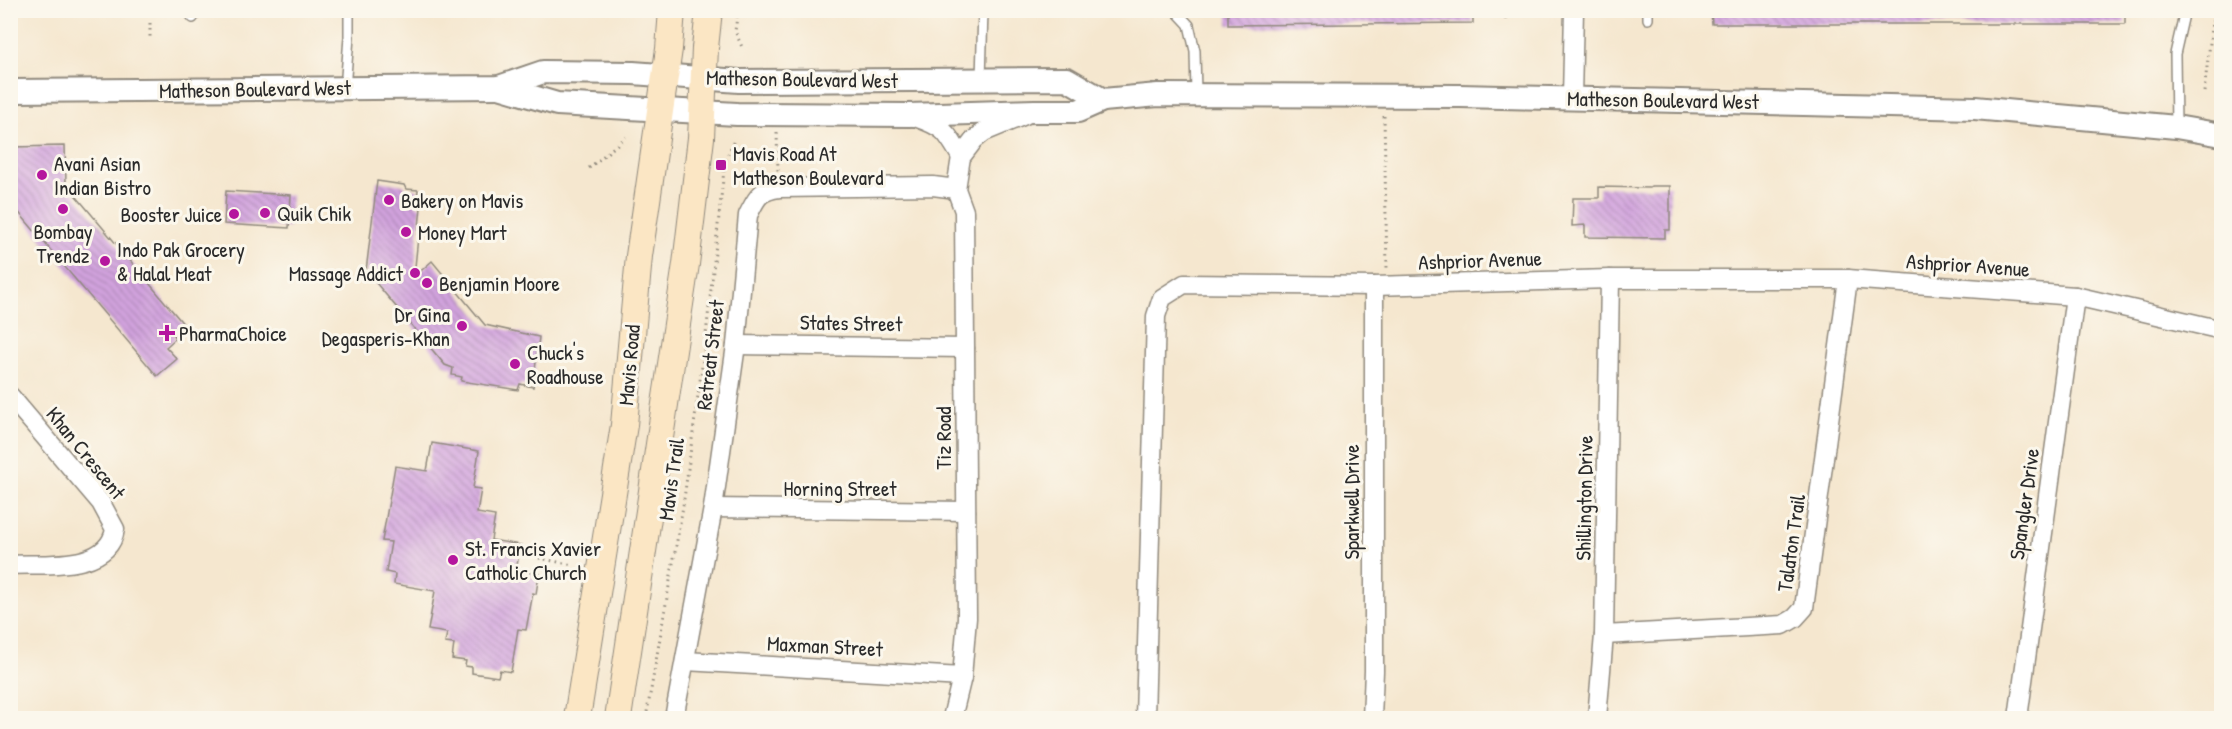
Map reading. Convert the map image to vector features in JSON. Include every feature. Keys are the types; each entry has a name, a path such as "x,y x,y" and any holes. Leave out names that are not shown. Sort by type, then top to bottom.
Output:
{"main road":[{"name":"Mavis Road","path":"577,718 624,425 639,256 672,10"},
{"name":"Mavis Road","path":"618,718 686,264 710,10"}],"street":[{"path":"1572,97 1574,10"},
{"name":"Matheson Boulevard West","path":"499,87 543,72 633,73 739,81 1067,79 1103,100"},
{"name":"Matheson Boulevard West","path":"10,91 499,87 557,104 702,112 909,115 1078,111 1103,100 1158,95 1572,97 1975,108 2176,127 2222,135"},
{"path":"909,115 936,124 946,132 961,157 974,140 984,132 1035,111"},
{"name":"Tiz Road","path":"952,718 962,677 968,618 964,211 956,189 961,157"},
{"name":"Retreat Street","path":"674,718 713,508 736,345 748,215 756,198 764,190 779,188 933,186 956,189"},
{"name":"Ashprior Avenue","path":"1145,718 1156,316 1162,298 1184,284 1381,286 1610,279 1848,279 2075,296 2222,330"},
{"name":"Shillington Drive","path":"1597,718 1604,635 1610,279"},
{"name":"Talaton Trail","path":"1604,635 1783,625 1795,618 1804,608 1848,279"},
{"name":"Sparkwell Drive","path":"1372,718 1381,286"},
{"name":"Spangler Drive","path":"2018,718 2075,296"},
{"name":"States Street","path":"736,345 965,348"},
{"name":"Khan Crescent","path":"10,396 101,503 115,530 111,542 103,552 88,560 10,565"},
{"name":"Horning Street","path":"713,508 966,511"},
{"name":"Maxman Street","path":"685,661 962,677"}],"lane":[{"path":"345,88 349,10"},
{"path":"981,79 983,10"},
{"path":"1175,10 1189,24 1195,51 1197,94"},
{"path":"2176,127 2175,54 2185,10"}],"path":[{"path":"738,10 735,31 742,47"},
{"path":"2204,92 2214,10"},
{"path":"150,23 150,39"},
{"path":"1381,286 1384,95"},
{"path":"777,131 778,174"},
{"path":"589,168 626,137"},
{"name":"Mavis Trail","path":"646,718 683,506 705,344 725,161 735,138"},
{"path":"539,558 573,565"}],"building":[{"path":"1228,10 1473,10 1473,23 1228,25"},
{"path":"1711,10 2125,10 2125,24 1712,24"},
{"path":"65,146 66,184 185,326 174,335 176,338 166,347 177,359 157,376 10,202 10,147"},
{"path":"377,181 404,185 406,189 418,190 416,205 421,207 414,277 432,261 485,325 539,337 533,387 520,384 518,390 461,381 462,377 452,375 453,368 445,365 366,271"},
{"path":"1651,186 1670,186 1670,230 1665,230 1665,238 1585,237 1585,225 1572,226 1573,198 1599,198 1599,187 1650,188"},
{"path":"226,191 291,195 289,228 224,224"},
{"name":"St. Francis Xavier Catholic Church","path":"432,443 479,451 473,488 481,489 477,513 495,516 491,540 521,545 516,570 539,574 526,630 518,629 511,672 500,670 498,677 472,673 472,667 465,666 466,661 452,659 454,644 445,643 447,633 428,630 435,591 394,584 395,574 386,572 391,542 382,541 395,466 427,471"}],"place":[{"name":"Mavis Road At Matheson Boulevard","path":"721,165"},
{"name":"Avani Asian Indian Bistro","path":"42,175"},
{"name":"Bakery on Mavis","path":"389,200"},
{"name":"Bombay Trendz","path":"63,209"},
{"name":"Quik Chik","path":"265,213"},
{"name":"Booster Juice","path":"234,214"},
{"name":"Money Mart","path":"406,232"},
{"name":"Indo Pak Grocery & Halal Meat","path":"105,261"},
{"name":"Massage Addict","path":"415,273"},
{"name":"Benjamin Moore","path":"427,283"},
{"name":"Dr Gina Degasperis-Khan","path":"462,326"},
{"name":"PharmaChoice","path":"167,333"},
{"name":"Chuck's Roadhouse","path":"515,364"},
{"name":"St. Francis Xavier Catholic Church","path":"453,560"}]}
